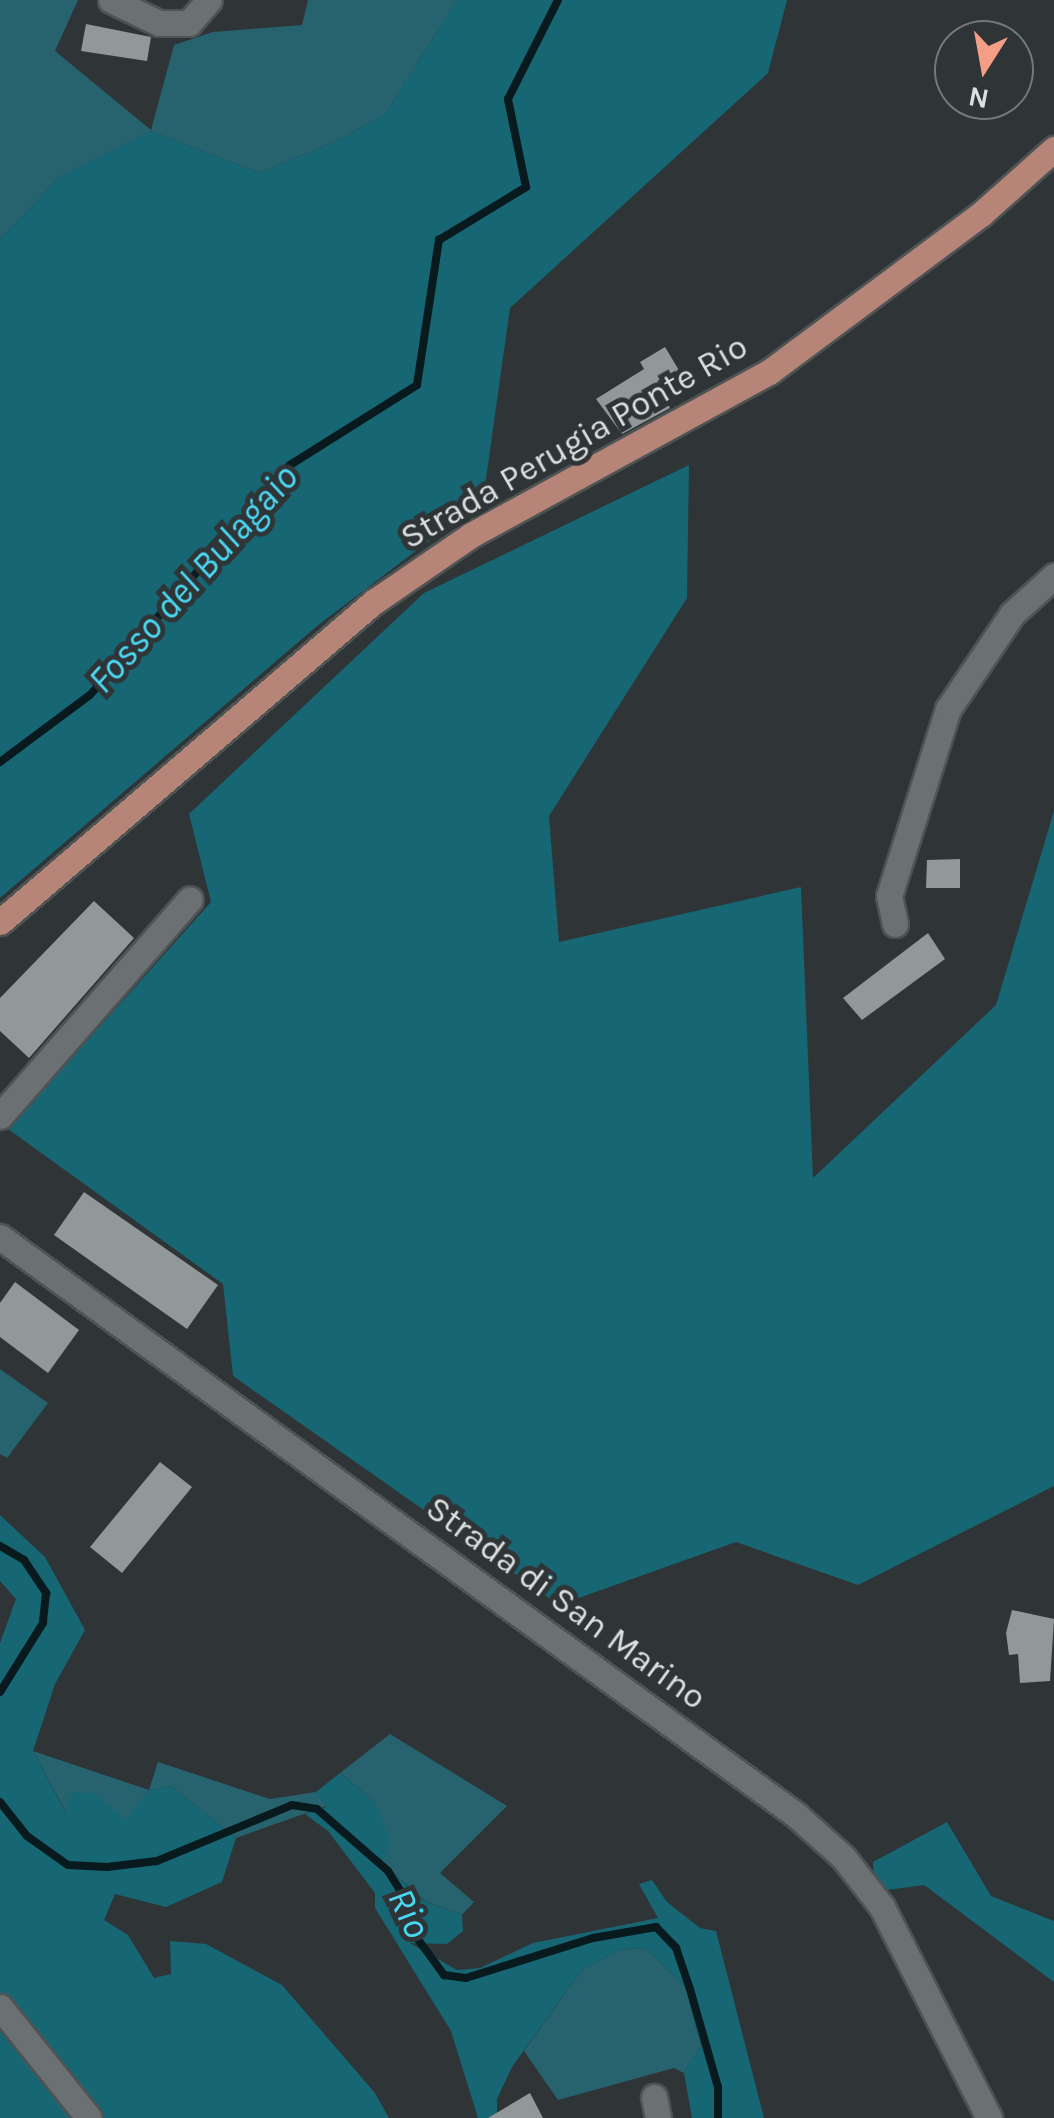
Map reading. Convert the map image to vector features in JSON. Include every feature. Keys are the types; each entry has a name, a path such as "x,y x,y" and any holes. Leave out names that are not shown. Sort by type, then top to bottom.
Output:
{"main road":[{"name":"Strada Perugia Ponte Rio","path":"0,922 375,601 471,535 769,372 981,214 1054,149"}],"street":[{"path":"111,0 159,22 189,23 209,0"},
{"path":"896,924 889,896 948,709 1012,614 1054,576"},
{"path":"0,1116 190,900"},
{"name":"Strada di San Marino","path":"0,1237 796,1815 843,1857 882,1907 989,2118"},
{"path":"0,2006 89,2118"}],"shaded area":[{"path":"0,0 78,0 55,51 151,130 174,45 213,32 302,25 308,0 457,0 386,113 343,138 259,173 151,131 61,176 0,239"},
{"path":"457,0 787,0 768,73 510,308 483,500 317,626 0,898 0,239 61,176 151,131 259,173 343,138 386,113"},
{"path":"689,465 687,598 549,816 559,942 801,887 813,1178 996,1005 1054,811 1054,1486 858,1585 736,1542 559,1605 233,1376 223,1284 8,1129 211,902 189,814 424,593"},
{"path":"0,1369 48,1403 7,1458 0,1454"},
{"path":"0,1515 45,1557 85,1630 55,1684 33,1751 65,1811 73,1792 95,1794 126,1820 149,1790 171,1786 236,1838 222,1882 166,1907 115,1894 104,1920 128,1935 154,1978 171,1974 170,1941 206,1944 282,1985 375,2093 389,2118 0,2118 0,1643 16,1599 0,1581"},
{"path":"390,1734 507,1806 440,1873 474,1902 462,1915 425,1901 382,1863 374,1801 340,1773"},
{"path":"33,1751 149,1790 126,1821 66,1812"},
{"path":"158,1762 270,1799 316,1792 326,1806 236,1838 171,1786 149,1790"},
{"path":"340,1773 374,1801 391,1842 382,1863 424,1901 462,1915 463,1931 447,1944 410,1943 457,1970 480,1968 533,1943 658,1918 639,1884 652,1880 667,1902 700,1928 716,1931 764,2118 692,2118 684,2073 701,2046 685,1986 646,1948 618,1950 581,1971 512,2067 497,2099 497,2118 478,2118 451,2031 375,1908 375,1893 328,1831 305,1814 326,1807 316,1792"},
{"path":"947,1822 991,1896 1054,1921 1054,1982 924,1885 887,1890 874,1878 873,1862"},
{"path":"646,1948 685,1986 701,2046 684,2073 674,2068 558,2100 524,2051 581,1971 618,1950"}],"building":[{"path":"86,24 151,37 147,61 81,51"},
{"path":"665,347 680,372 657,386 670,408 622,434 596,399 644,369 640,362"},
{"path":"960,859 960,888 926,888 927,860"},
{"path":"94,901 134,938 29,1058 0,1031 0,998"},
{"path":"928,933 945,959 862,1020 843,998"},
{"path":"84,1192 218,1285 187,1329 54,1235"},
{"path":"15,1282 79,1330 48,1373 0,1337 0,1303"},
{"path":"160,1462 192,1487 122,1573 90,1547"},
{"path":"1012,1610 1054,1619 1050,1681 1020,1683 1018,1654 1009,1655 1006,1633"},
{"path":"530,2093 543,2118 488,2118"}],"waterway":[{"name":"Fosso del Bulagaio","path":"0,762 90,695 290,465 417,385 439,240 526,187 508,99 558,0"},
{"name":"Rio","path":"0,1546 24,1560 46,1593 43,1623 0,1692"},
{"name":"Rio","path":"0,1802 27,1836 68,1865 107,1867 157,1861 292,1805 317,1809 388,1871 406,1900 417,1938 444,1975 466,1978 593,1938 656,1927 676,1948 690,1989 718,2087 718,2118"}]}
